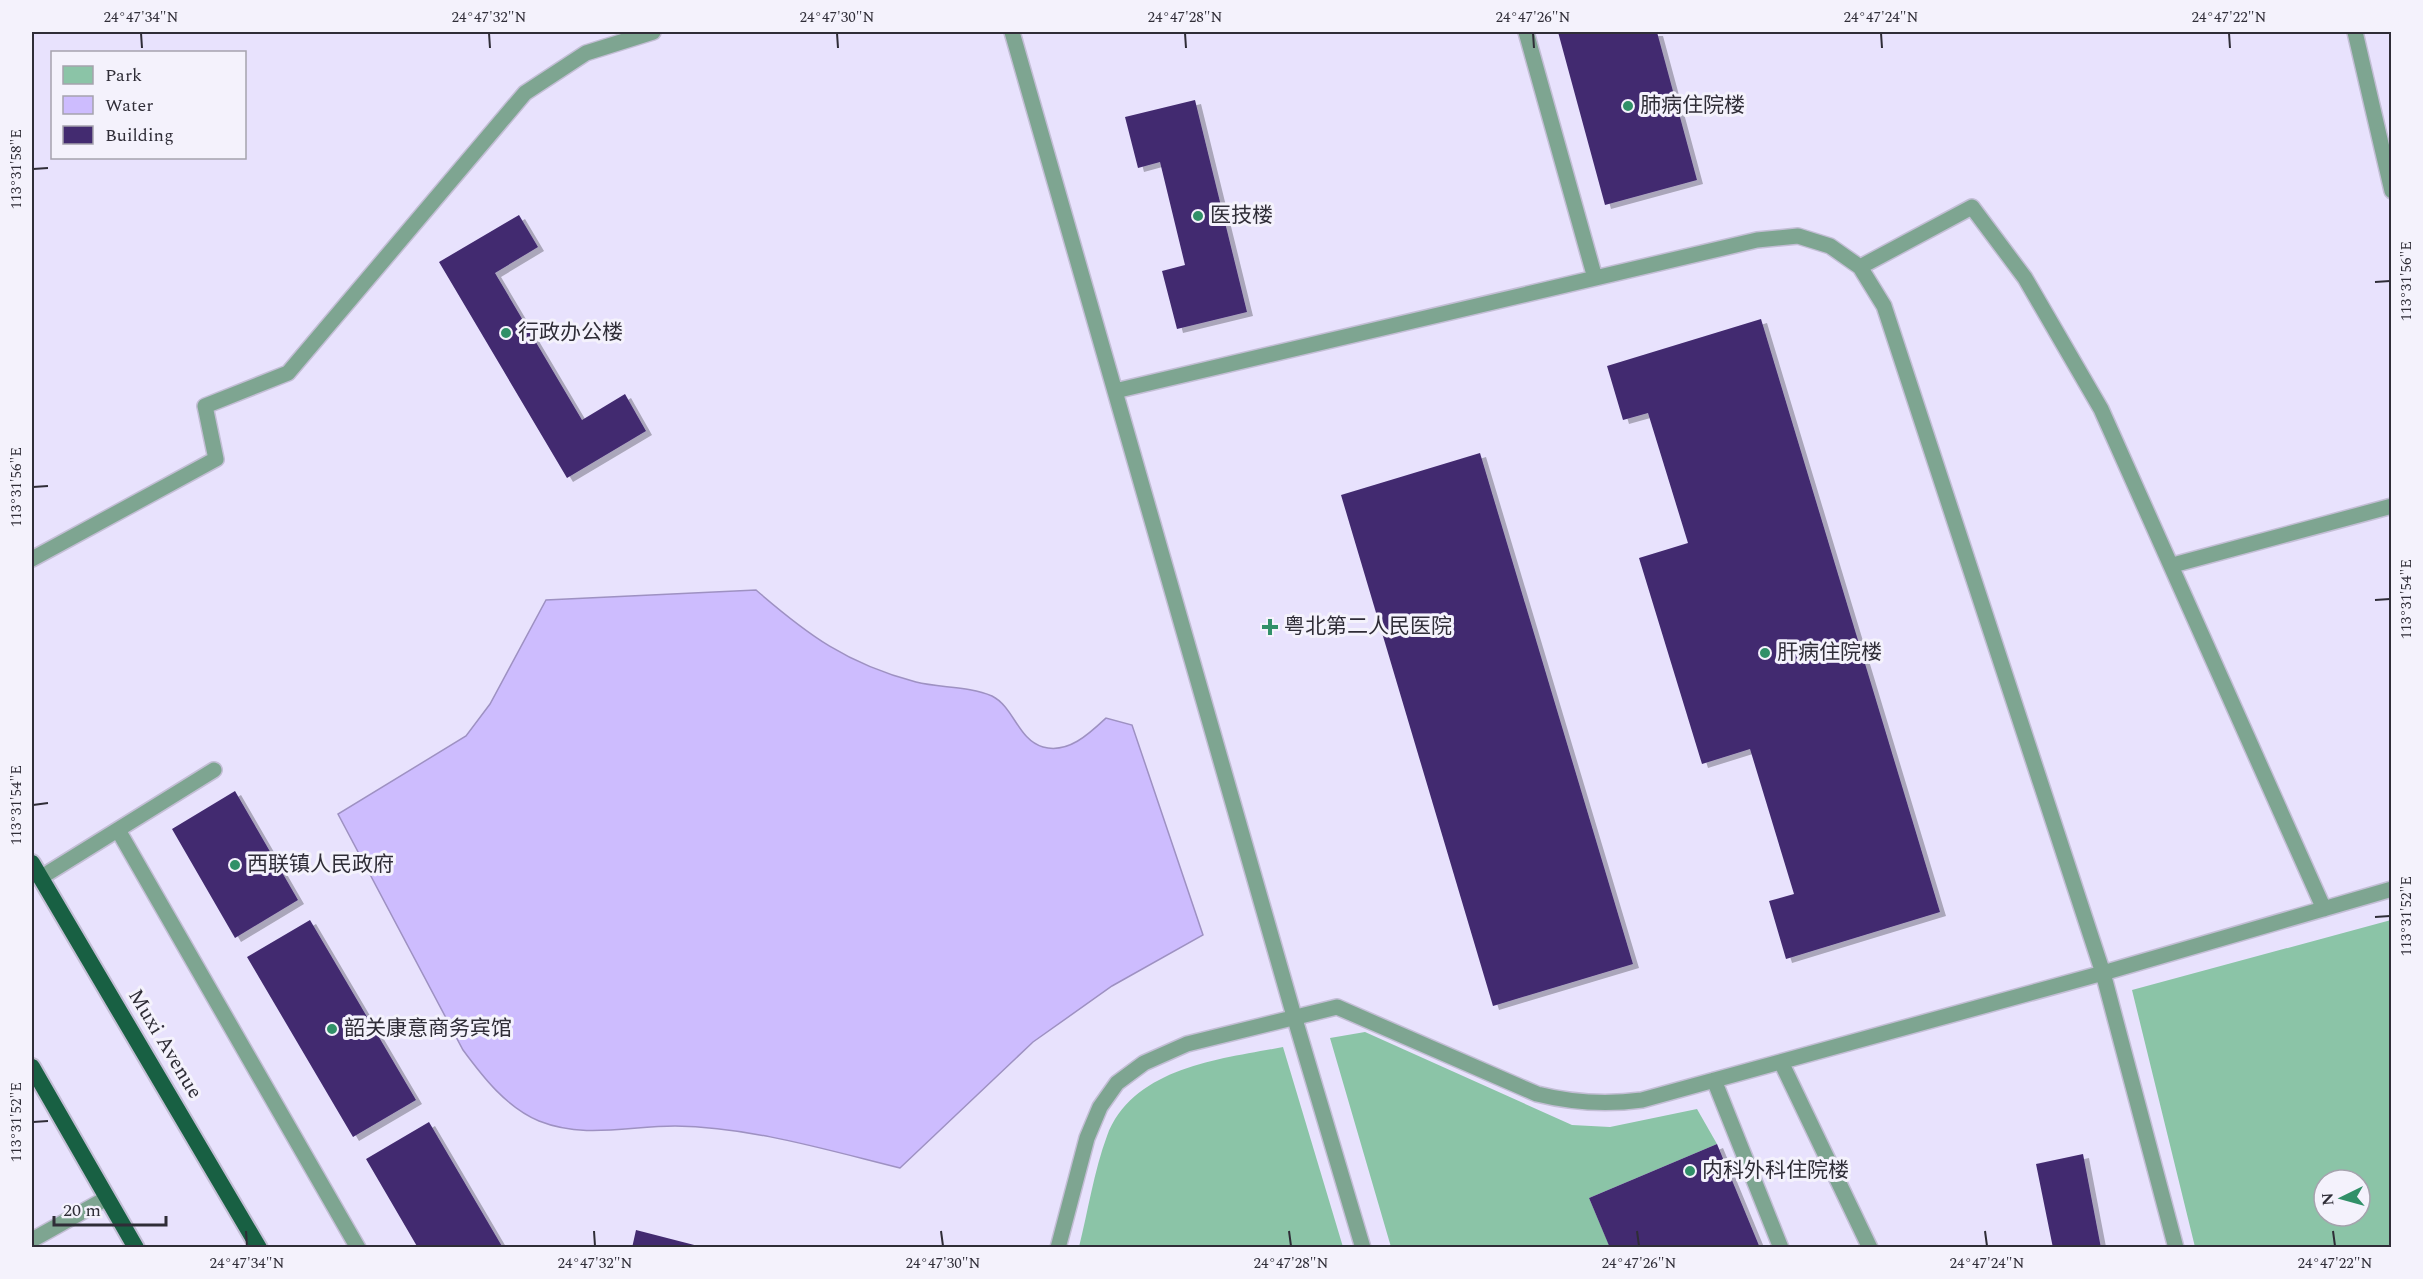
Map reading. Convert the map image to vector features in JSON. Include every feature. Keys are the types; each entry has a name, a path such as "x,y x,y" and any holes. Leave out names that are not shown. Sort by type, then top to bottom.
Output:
{"highway":[{"name":"Muxi Avenue","path":"32,863 259,1248"},
{"path":"32,1067 136,1248"}],"lane":[{"path":"32,559 216,459 205,406 288,373 525,93 586,53 653,32"},
{"path":"1012,32 1294,1016 1363,1248"},
{"path":"1526,32 1595,278"},
{"path":"2355,32 2391,190"},
{"path":"1860,267 1972,207 2025,278 2102,409 2324,909"},
{"path":"1115,391 1757,240 1798,236 1830,246 1860,267 1884,306 2103,973 2176,1248"},
{"path":"2173,565 2391,506"},
{"path":"40,878 214,770"},
{"path":"118,830 358,1248"},
{"path":"1058,1248 1087,1138 1100,1107 1117,1083 1144,1063 1187,1044 1337,1007 1537,1094 1571,1102 1608,1105 1642,1100 1781,1062 2103,973 2391,889"},
{"path":"1781,1062 1870,1248"},
{"path":"1714,1080 1781,1248"},
{"path":"32,1240 107,1198"}],"green space":[{"path":"2391,920 2391,1247 2195,1247 2132,990"},
{"path":"1365,1032 1572,1125 1610,1127 1697,1109 1717,1144 1589,1198 1610,1247 1391,1247 1330,1038"},
{"path":"1283,1047 1343,1247 1079,1247 1102,1149 1119,1113 1137,1095 1158,1081 1182,1070 1233,1056"}],"water":[{"path":"756,590 811,634 869,666 916,682 974,690 992,696 1006,708 1028,738 1043,747 1061,748 1078,741 1106,718 1132,725 1203,935 1112,986 1033,1042 900,1168 817,1147 732,1130 675,1126 607,1130 573,1129 539,1121 527,1115 496,1090 463,1050 338,814 466,736 490,704 546,600"}],"building":[{"name":"肺病住院楼","path":"1558,32 1657,32 1697,180 1605,205"},
{"name":"医技楼","path":"1195,100 1247,312 1177,329 1162,271 1185,265 1160,162 1138,168 1125,117"},
{"name":"行政办公楼","path":"519,215 538,247 495,273 582,420 625,394 646,431 567,478 439,262"},
{"name":"肝病住院楼","path":"1761,319 1940,912 1786,959 1769,901 1794,894 1750,749 1702,764 1639,558 1688,543 1648,413 1623,420 1607,366"},
{"path":"1480,453 1633,964 1493,1006 1341,495"},
{"name":"西联镇人民政府","path":"235,791 298,900 235,938 172,829"},
{"name":"韶关康意商务宾馆","path":"310,920 416,1100 353,1137 247,957"},
{"path":"429,1122 503,1248 418,1248 366,1159"},
{"name":"内科外科住院楼","path":"1717,1144 1760,1248 1610,1248 1589,1198"},
{"path":"2083,1154 2101,1248 2053,1248 2036,1164"},
{"path":"636,1230 702,1247 702,1248 632,1248"}],"place":[{"name":"肺病住院楼","path":"1628,106"},
{"name":"医技楼","path":"1198,216"},
{"name":"行政办公楼","path":"506,333"},
{"name":"粤北第二人民医院","path":"1270,627"},
{"name":"肝病住院楼","path":"1765,653"},
{"name":"西联镇人民政府","path":"235,865"},
{"name":"韶关康意商务宾馆","path":"332,1029"},
{"name":"内科外科住院楼","path":"1690,1171"}]}
